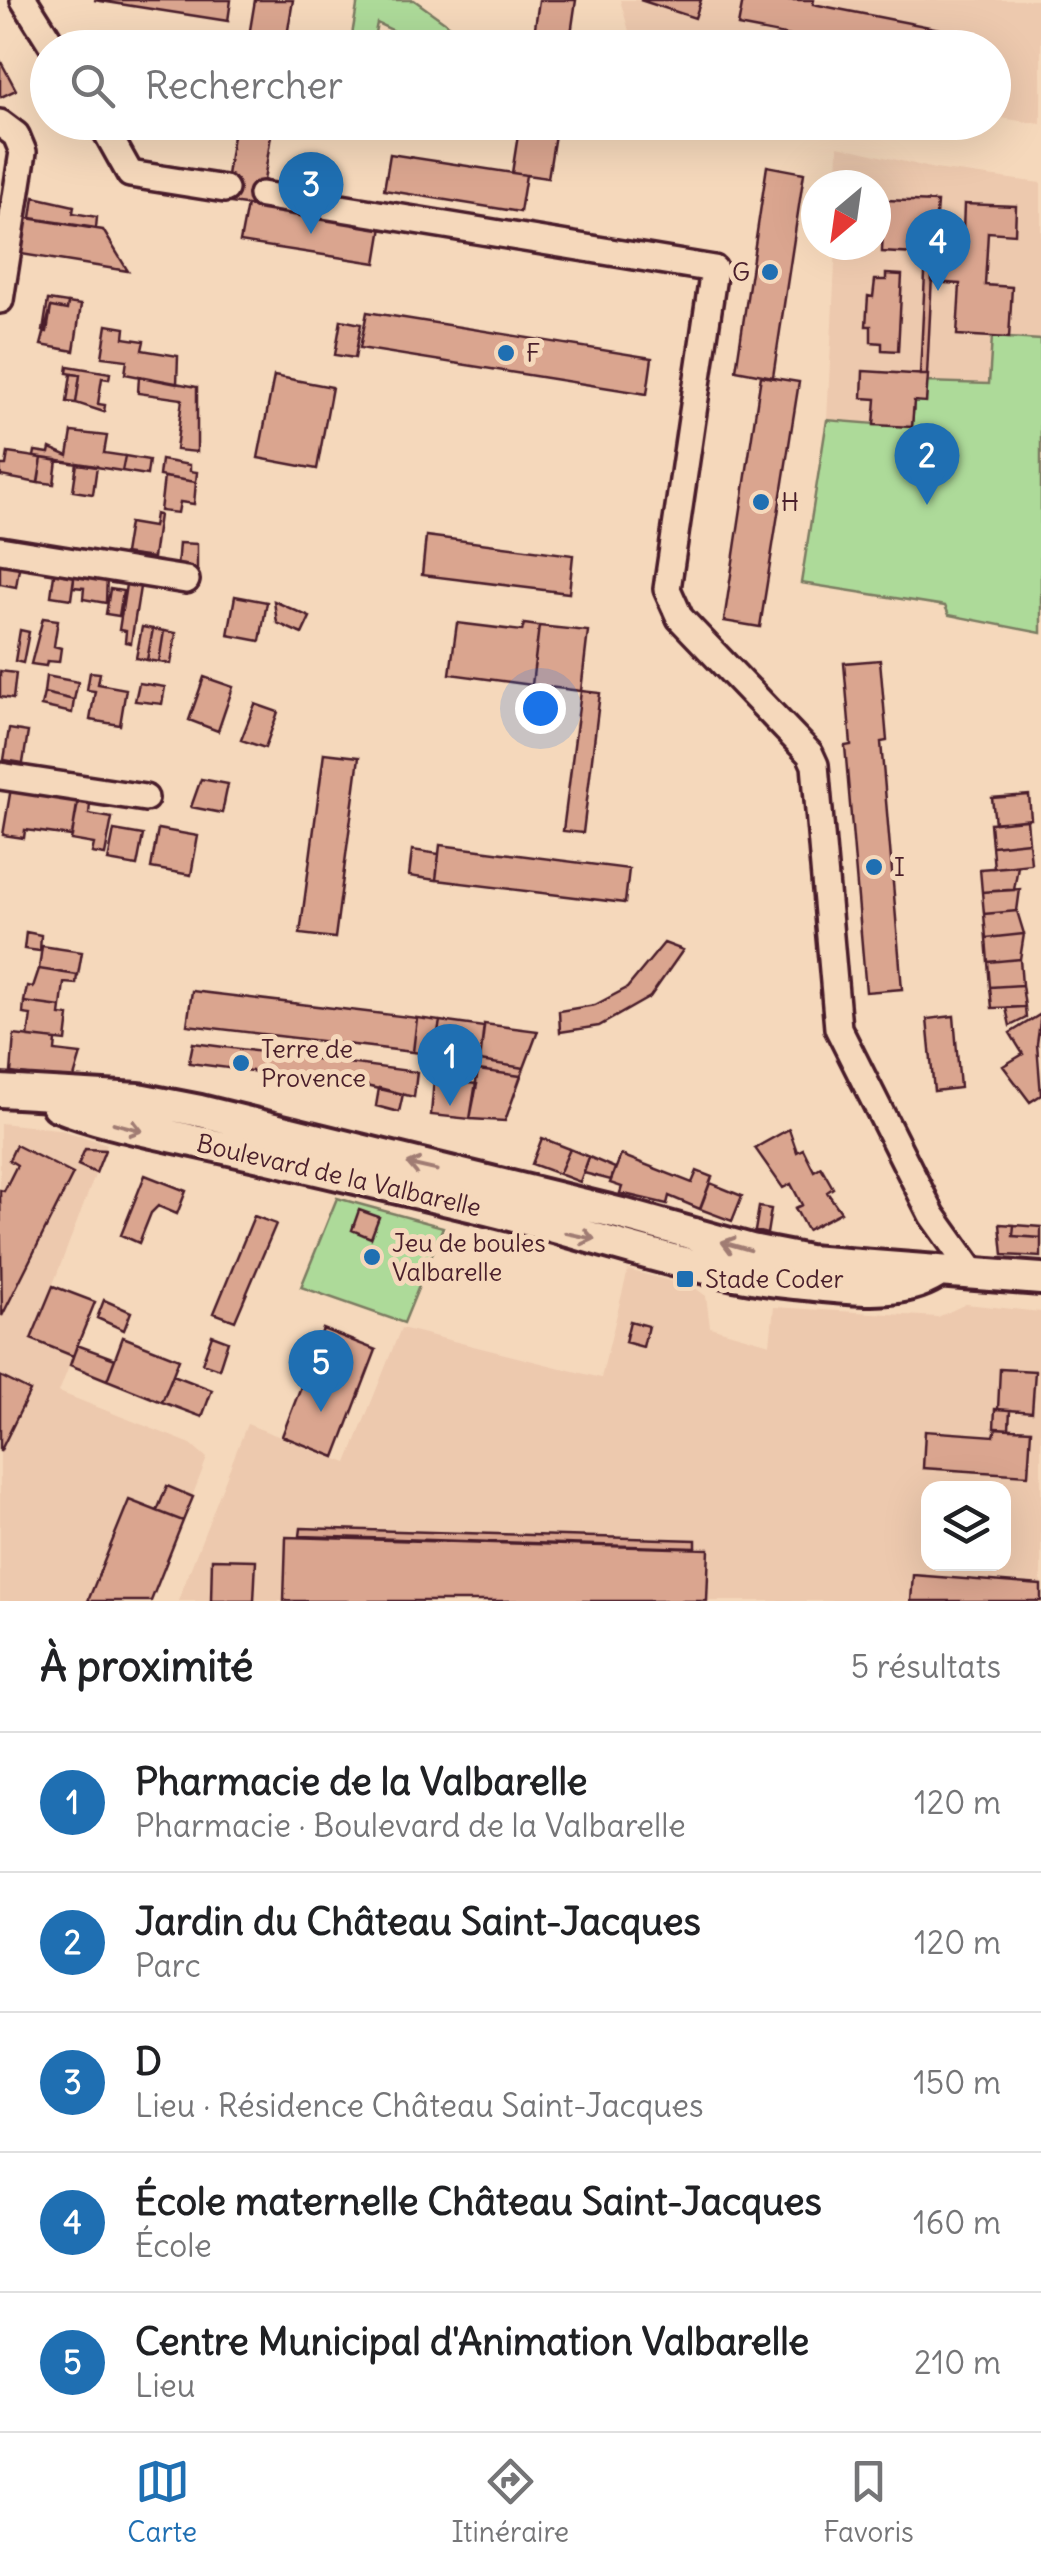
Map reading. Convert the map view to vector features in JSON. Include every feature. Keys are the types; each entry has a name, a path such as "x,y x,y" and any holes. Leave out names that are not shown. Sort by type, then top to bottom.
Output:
{"street":[{"path":"24,0 43,30"},
{"path":"0,300 23,152 8,129"},
{"path":"111,140 130,174 225,189"},
{"path":"262,195 714,270 667,589 680,618 810,754 815,766 838,1028 932,1215 952,1273"},
{"path":"0,550 186,580"},
{"path":"0,776 145,798"},
{"name":"Boulevard de la Valbarelle","path":"0,1091 36,1096 130,1129 480,1207 552,1230 749,1275 889,1288 916,1286 952,1273 1041,1278"}],"shaded area":[{"path":"620,0 1041,0 1041,124 1011,120 1011,30 629,30"},
{"path":"838,146 935,169 1041,183 1041,340 992,337 989,384 926,402 912,427 827,420 835,260 891,260 891,170 837,170"},
{"path":"0,1123 58,1129 107,1144 32,1339 73,1356 59,1392 191,1444 207,1458 152,1601 0,1601"},
{"path":"628,1270 694,1287 706,1296 710,1327 770,1344 774,1307 938,1317 966,1304 1041,1312 1041,1601 178,1601 247,1424 347,1463 401,1328 601,1378"}],"green space":[{"path":"358,0 414,0 456,30 392,30 377,23 376,30 353,30"},
{"path":"992,337 1041,340 1041,633 949,615 945,606 801,583 827,420 912,427 914,401 926,402 927,382 989,384"},
{"name":"Jeu de boules Valbarelle","path":"337,1198 443,1227 404,1323 301,1287"}],"building":[{"path":"94,0 231,0 228,21"},
{"path":"255,0 293,0 288,30 250,30"},
{"path":"539,0 576,0 572,30 535,30"},
{"path":"640,0 701,0 695,18"},
{"path":"743,0 814,0 813,4 945,30 759,30 738,26"},
{"path":"0,60 16,90 1,97 0,95"},
{"path":"232,140 270,140 260,207 223,202"},
{"path":"517,140 554,140 548,178 512,173"},
{"path":"390,154 526,175 520,212 384,190"},
{"name":"G","path":"767,166 801,172 773,377 736,370"},
{"path":"34,197 74,206 73,213 97,217 96,228 31,218"},
{"path":"891,200 937,202 935,230 963,231 964,204 1016,206 1015,234 988,232 985,285 1012,287 1009,338 957,335 960,284 932,282 933,255 891,253"},
{"path":"247,205 382,227 376,263 240,242"},
{"path":"21,217 103,230 128,271 15,253"},
{"path":"926,254 933,255 927,375 920,375"},
{"path":"886,274 902,275 898,351 882,350 882,343 871,342 871,326 866,326 868,296 873,297 875,280 886,280"},
{"path":"48,300 68,303 67,310 51,307 47,332 43,331"},
{"path":"68,303 81,305 74,351 41,345 51,307 67,310"},
{"name":"F","path":"367,312 652,358 647,394 360,348"},
{"path":"341,320 361,324 355,358 335,355"},
{"path":"107,325 125,328 124,338 144,341 142,350 178,356 177,384 125,374 127,360 102,357"},
{"path":"68,366 110,373 109,379 102,378 98,404 105,405 104,412 76,403 80,375 67,373"},
{"path":"863,371 928,375 926,402 914,401 912,427 874,425 876,399 862,398"},
{"path":"71,374 80,375 76,403 67,402"},
{"path":"139,376 197,387 197,452 176,450 182,399 138,393"},
{"path":"274,376 332,387 317,469 258,458"},
{"name":"H","path":"761,376 799,382 760,627 724,621"},
{"path":"72,432 107,436 104,453 125,456 122,471 34,457 35,451 49,453 50,448 68,456"},
{"path":"8,453 42,458 38,483 1,476 0,465 6,465"},
{"path":"125,456 149,460 147,475 122,471"},
{"path":"42,458 57,460 54,484 38,482"},
{"path":"161,460 190,465 190,471 197,472 196,482 159,476"},
{"path":"77,463 97,466 93,494 73,491"},
{"path":"164,477 196,482 194,504 180,502 178,513 160,511"},
{"path":"155,514 159,515 153,558 124,554 129,523 153,527"},
{"path":"426,536 573,555 569,593 422,575"},
{"path":"179,543 197,544 197,571 177,568"},
{"path":"0,559 20,562 16,587 0,584"},
{"path":"55,567 75,570 71,599 51,596"},
{"path":"75,570 107,575 106,603 83,599 84,588 73,587"},
{"path":"127,578 141,581 131,643 125,642 126,631 119,630"},
{"path":"110,589 123,591 119,616 106,614"},
{"path":"235,596 267,602 260,641 228,635"},
{"path":"274,601 310,617 302,634 277,623"},
{"path":"43,618 58,620 54,646 61,648 59,662 47,661 46,666 31,664"},
{"path":"457,623 522,631 524,624 539,626 532,685 450,674"},
{"path":"539,626 588,631 581,691 532,685"},
{"path":"142,627 153,629 147,660 136,658"},
{"path":"153,629 164,631 159,662 147,660"},
{"path":"20,630 29,632 23,663 15,661"},
{"path":"164,631 176,633 171,664 159,662"},
{"name":"I","path":"880,660 887,741 881,742 902,989 866,992 845,746 851,745 844,663"},
{"path":"0,671 16,673 13,699 0,697"},
{"path":"90,672 100,673 98,684 126,689 120,725 90,720 95,691 87,690"},
{"path":"46,676 78,682 74,700 44,693"},
{"path":"204,677 233,687 218,731 189,720"},
{"path":"139,683 165,687 162,704 135,701"},
{"path":"581,691 600,693 583,833 563,831"},
{"path":"44,693 74,700 72,713 41,706"},
{"path":"255,704 278,712 265,748 241,740"},
{"path":"9,729 28,732 23,763 4,760"},
{"path":"324,753 359,757 335,938 300,934"},
{"path":"201,779 228,784 222,813 191,807"},
{"path":"11,788 78,798 72,836 25,830 24,838 3,835"},
{"path":"1029,795 1031,819 995,823 992,798"},
{"path":"78,802 90,804 89,814 112,818 105,855 92,853 94,844 71,840"},
{"path":"1027,820 1029,842 992,846 990,823"},
{"path":"158,829 198,836 191,875 151,868"},
{"path":"114,830 143,835 137,866 108,861"},
{"path":"1029,842 1031,864 994,868 992,846"},
{"path":"440,845 629,869 625,903 436,880"},
{"path":"412,850 439,854 436,880 409,876"},
{"path":"1018,866 1014,890 982,892 980,869"},
{"path":"1020,889 1017,911 984,914 982,892"},
{"path":"1017,911 1024,934 986,938 984,914"},
{"path":"26,932 41,935 40,951 24,949"},
{"path":"1024,934 1020,959 988,962 986,938"},
{"path":"664,943 683,950 650,997 599,1026 560,1032 559,1011 595,1005 627,988"},
{"path":"42,946 82,952 78,975 39,969"},
{"path":"1020,959 1022,985 990,987 988,962"},
{"path":"39,969 77,975 76,984 64,983 61,1007 24,1002 27,986 33,987"},
{"path":"1022,985 1025,1007 992,1008 990,987"},
{"path":"192,991 417,1018 413,1052 187,1025"},
{"path":"24,1002 61,1007 60,1015 69,1016 66,1041 28,1037 31,1015 23,1014"},
{"path":"1025,1007 1026,1018 1010,1026 1006,1008"},
{"path":"1041,1014 1037,1044 1041,1095 1030,1102 1003,1066 1023,1054 1010,1033"},
{"path":"954,1016 960,1088 934,1091 927,1019"},
{"path":"417,1018 440,1021 434,1055 413,1052"},
{"path":"440,1021 484,1027 480,1061 434,1055"},
{"path":"484,1024 538,1031 524,1068 480,1061"},
{"path":"14,1035 56,1040 55,1051 81,1054 73,1081 11,1073"},
{"path":"193,1043 417,1072 414,1097 323,1076 299,1077 189,1063"},
{"path":"480,1061 524,1068 521,1076 478,1070"},
{"path":"478,1070 521,1076 505,1121 470,1119"},
{"path":"434,1079 477,1084 470,1119 431,1115"},
{"path":"379,1088 403,1094 399,1112 376,1106"},
{"path":"789,1129 797,1152 803,1149 814,1171 821,1167 833,1188 827,1192 841,1212 807,1230 795,1208 802,1205 791,1184 783,1188 755,1148"},
{"path":"542,1138 570,1149 559,1174 532,1164"},
{"path":"16,1145 73,1174 2,1316 0,1190 4,1191 17,1165 9,1160"},
{"path":"85,1149 105,1150 96,1173 78,1165"},
{"path":"570,1149 589,1157 580,1182 559,1174"},
{"path":"621,1155 692,1183 697,1171 712,1177 700,1209 669,1196 667,1204 620,1193 622,1187 610,1183"},
{"path":"589,1157 615,1168 611,1180 584,1173"},
{"path":"145,1175 186,1191 177,1214 158,1206 151,1213 139,1243 121,1235"},
{"path":"710,1183 742,1196 732,1221 700,1209"},
{"path":"759,1207 771,1209 767,1234 755,1231"},
{"path":"359,1210 379,1217 371,1238 352,1230"},
{"path":"254,1216 276,1224 235,1321 214,1313"},
{"path":"1000,1224 1014,1225 1013,1236 1041,1238 1041,1257 1003,1255"},
{"path":"1014,1225 1041,1227 1041,1238 1013,1236"},
{"path":"53,1286 95,1302 73,1356 31,1339"},
{"path":"104,1300 131,1312 124,1330 97,1318"},
{"path":"630,1321 648,1326 643,1347 625,1342"},
{"path":"323,1329 376,1350 335,1457 282,1436"},
{"path":"212,1335 228,1341 219,1369 202,1363"},
{"path":"123,1337 179,1359 162,1402 107,1380"},
{"path":"77,1345 115,1359 107,1380 70,1365"},
{"path":"1000,1369 1035,1371 1032,1412 998,1409"},
{"path":"173,1375 212,1390 202,1417 162,1402"},
{"path":"0,1376 30,1391 0,1452"},
{"path":"995,1409 1010,1410 1009,1429 994,1428"},
{"path":"996,1428 1031,1430 1028,1475 923,1468 925,1431 994,1436"},
{"path":"167,1486 193,1497 183,1521 157,1511"},
{"path":"129,1500 183,1521 151,1601 88,1601"},
{"path":"301,1528 696,1540 696,1548 300,1536"},
{"path":"286,1537 709,1549 707,1601 284,1601"},
{"path":"212,1559 256,1560 254,1601 211,1601"},
{"path":"913,1575 1041,1585 1041,1601 911,1601"}],"place":[{"name":"D","path":"311,234"},
{"name":"G","path":"770,272"},
{"name":"École maternelle Château Saint-Jacques","path":"938,291"},
{"name":"F","path":"506,353"},
{"name":"H","path":"761,502"},
{"name":"Jardin du Château Saint-Jacques","path":"927,505"},
{"name":"I","path":"874,867"},
{"name":"Terre de Provence","path":"241,1063"},
{"name":"Pharmacie de la Valbarelle","path":"450,1106"},
{"name":"Jeu de boules Valbarelle","path":"372,1257"},
{"name":"Stade Coder","path":"685,1279"},
{"name":"Centre Municipal d'Animation Valbarelle","path":"321,1412"}]}
